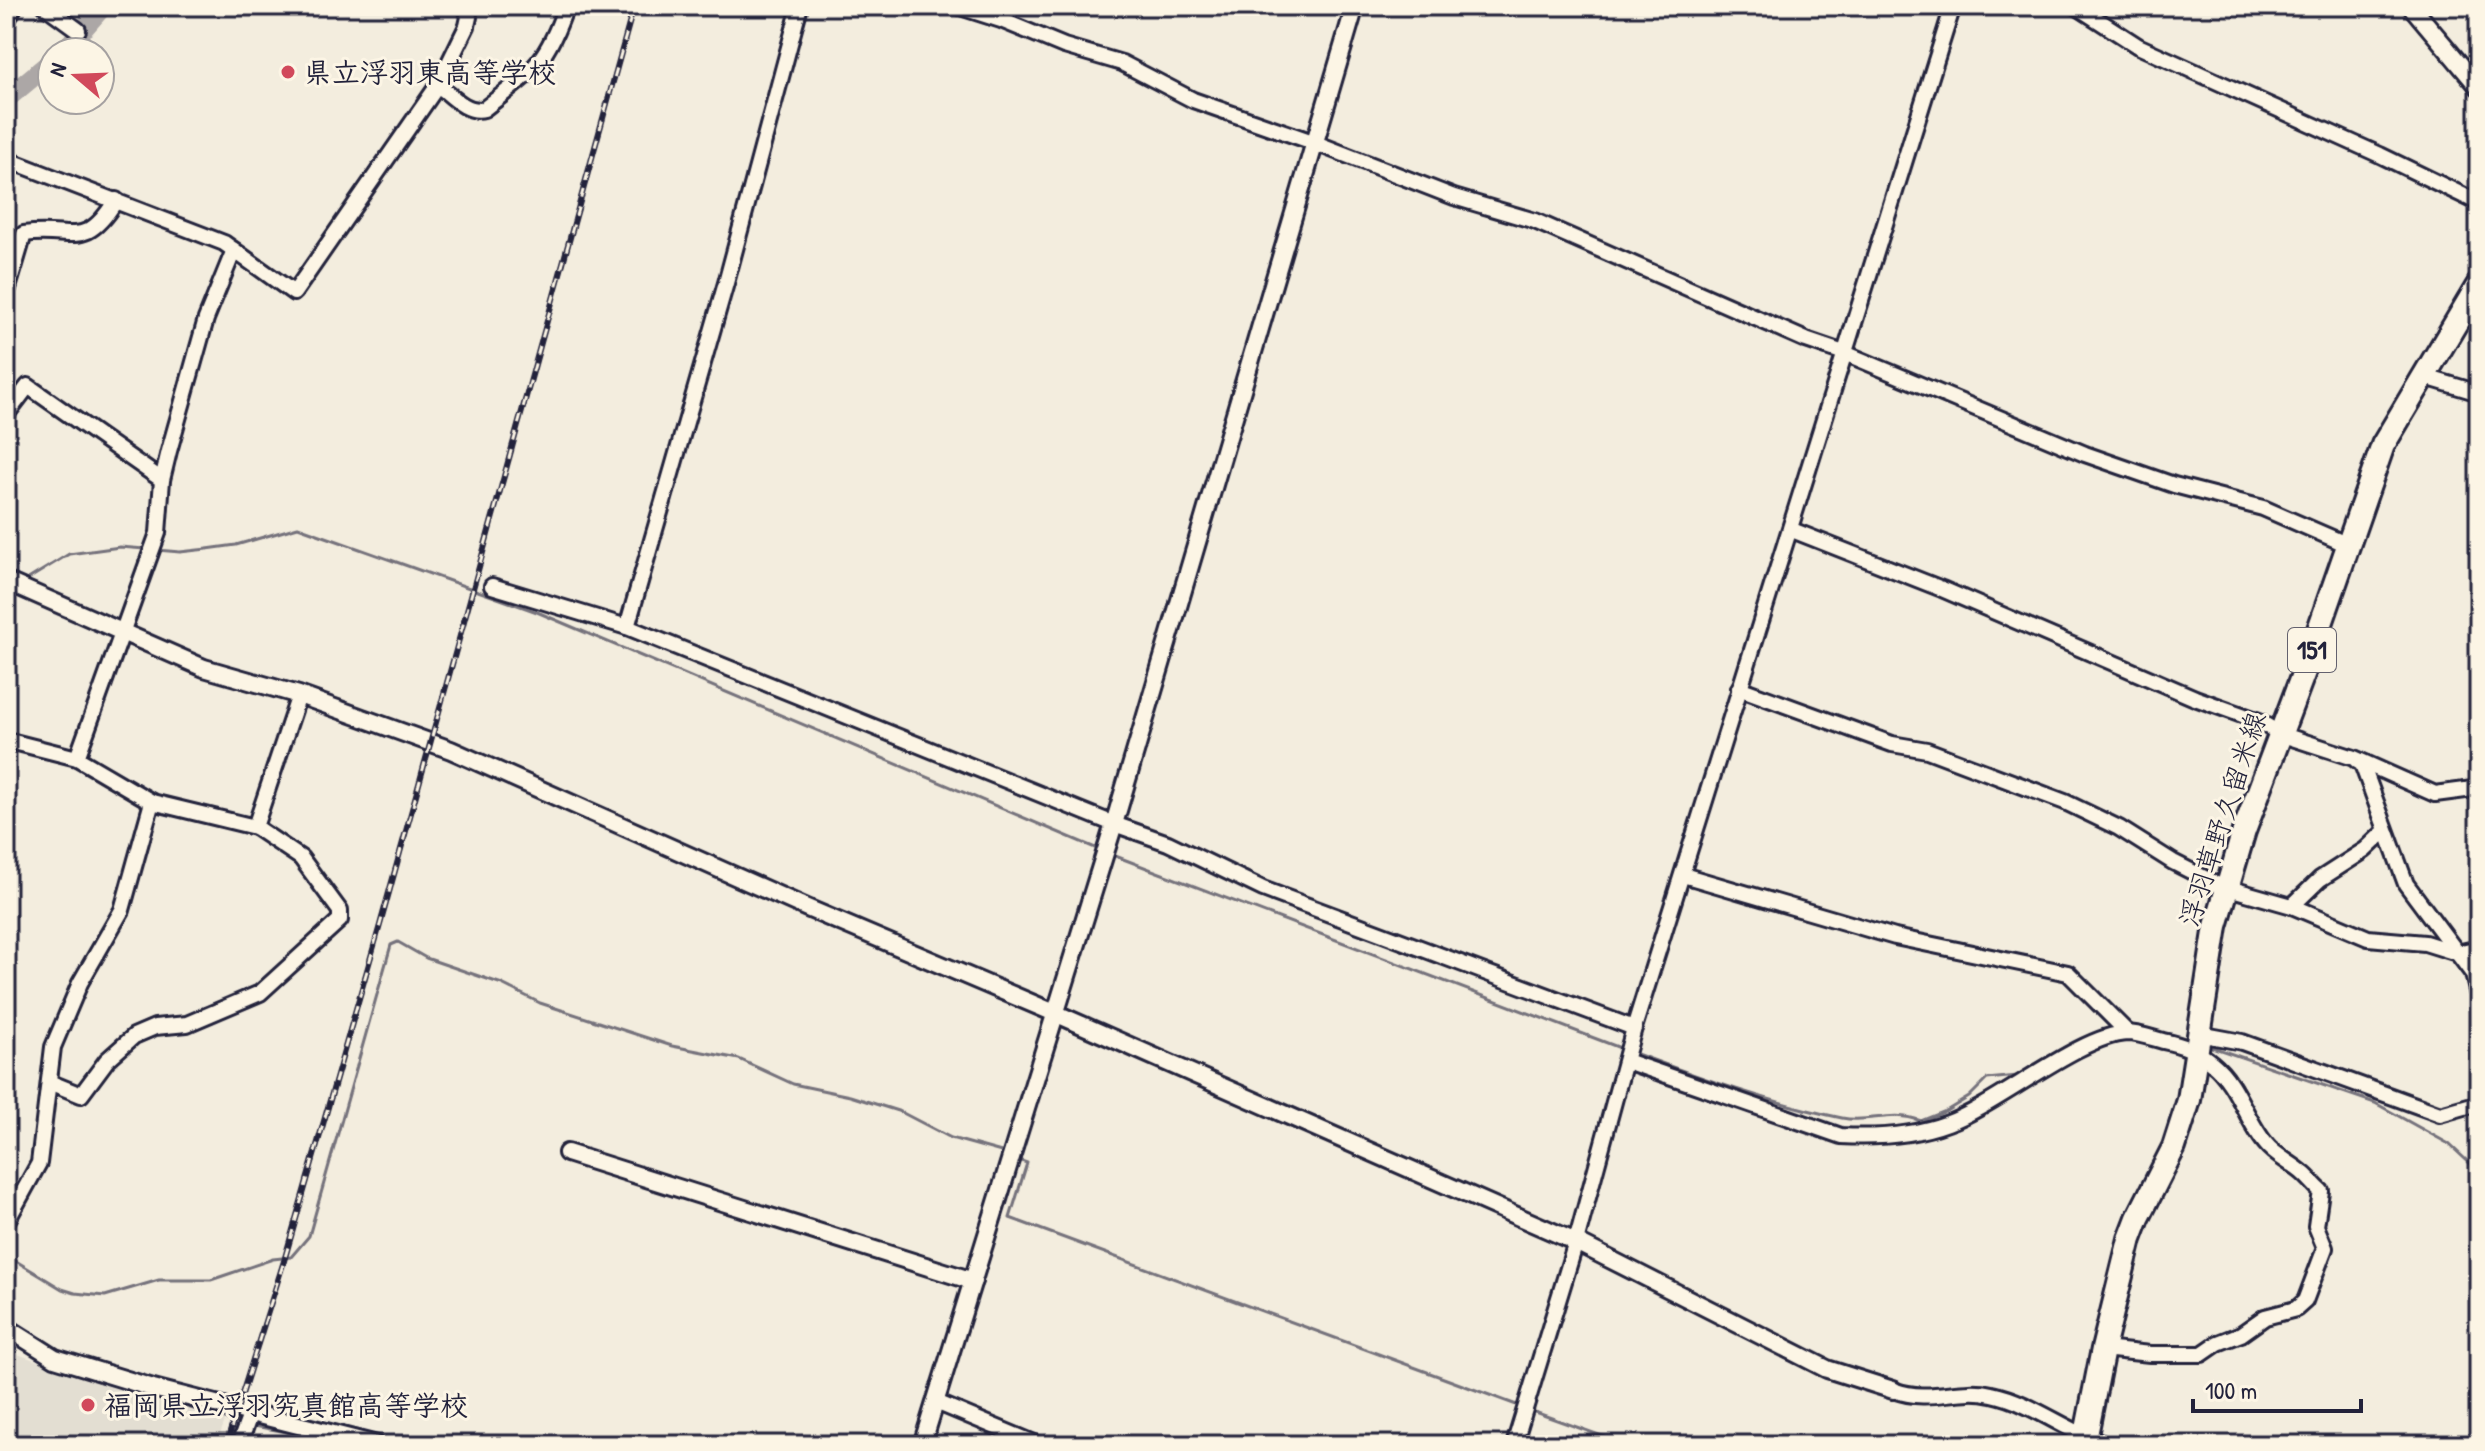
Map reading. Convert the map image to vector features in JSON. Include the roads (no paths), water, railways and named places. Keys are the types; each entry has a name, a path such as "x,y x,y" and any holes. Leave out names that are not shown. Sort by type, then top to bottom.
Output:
{"main road":[{"path":"6,14 10,6"},
{"name":"浮羽草野久留米線","path":"2084,1441 2103,1349 2134,1228 2181,1128 2189,1100 2211,948 2226,887 2383,445 2479,284"}],"street":[{"path":"45,6 78,30"},
{"path":"6,159 203,233 234,250 294,293 438,85 467,26 469,17 465,6"},
{"path":"438,85 468,108 477,111 484,109 532,72 545,56 566,6"},
{"path":"627,627 726,283 800,6"},
{"path":"957,6 1064,46 1122,63 1193,100 1313,142 1454,197 1535,221 1806,340 1847,354 2085,454 2174,485 2263,508 2348,545"},
{"path":"922,1445 1057,1014 1355,6"},
{"path":"1514,1445 1576,1242 1634,1028 1847,354 1902,165 1953,6"},
{"path":"2076,6 2138,46 2479,203"},
{"path":"2411,6 2479,87"},
{"path":"6,295 24,234 77,235 89,232 98,226 116,200"},
{"path":"77,758 158,533 162,480 206,319 234,250"},
{"path":"2422,376 2479,393"},
{"path":"6,415 28,386 162,480"},
{"path":"1792,530 2259,721 2280,734 2354,758 2435,794 2473,789 2479,791"},
{"path":"6,581 204,668 299,695 451,750 1576,1242 1827,1369 1920,1397 1990,1393 2037,1413 2084,1441 2107,1445"},
{"path":"492,586 627,627 1202,857 1263,889 1634,1028"},
{"path":"1739,688 1892,744 1927,750 2065,802 2119,828 2173,862 2226,887 2292,906 2368,938 2425,943 2457,953 2479,948"},
{"path":"255,827 299,695"},
{"path":"6,740 77,758 152,802 255,827 301,858 340,911 340,920 260,993 187,1024 155,1027 134,1036 107,1060 81,1095 49,1082"},
{"path":"2354,758 2362,764 2406,884 2473,974 2479,999"},
{"path":"6,1223 39,1163 53,1047 80,983 122,910 152,802"},
{"path":"2292,906 2320,879 2365,850 2385,831"},
{"path":"1683,875 1895,937 2068,973 2128,1033"},
{"path":"1626,1061 1841,1136 1876,1138 1908,1134 1949,1122 1999,1098 2089,1045 2128,1033 2183,1045 2197,1040 2242,1042 2440,1114 2479,1103"},
{"path":"2103,1349 2150,1354 2202,1354 2218,1343 2241,1334 2265,1317 2296,1309 2305,1301 2325,1248 2316,1226 2321,1191 2304,1173 2266,1145 2232,1086 2197,1040"},
{"path":"567,1153 973,1281"},
{"path":"6,1327 55,1358 153,1388 377,1445"},
{"path":"936,1402 1039,1445"},
{"path":"239,1445 251,1412"}],"waterway":[{"path":"77,36 103,6"},
{"path":"6,99 36,74"},
{"path":"157,550 180,552 236,545 298,527 537,612 1100,850"},
{"path":"25,581 69,554 120,547 145,549"},
{"path":"6,596 13,591"},
{"path":"1110,854 1623,1049"},
{"path":"6,1255 62,1289 105,1296 159,1280 211,1280 273,1259 291,1257 309,1236 391,945 398,942 426,958 502,984 540,1003 672,1046 739,1059 793,1084 850,1096 901,1112 951,1138 1005,1153"},
{"path":"2094,1035 2113,1027"},
{"path":"2171,1036 2191,1040"},
{"path":"2206,1045 2375,1103 2449,1144 2479,1172"},
{"path":"1634,1053 1763,1097 1852,1119 1900,1116 1921,1121 1969,1097 1987,1079 2018,1076 2028,1071"},
{"path":"1021,1161 1027,1163 1010,1218 1522,1407"},
{"path":"34,1355 45,1360"},
{"path":"105,1381 238,1423"},
{"path":"1529,1410 1627,1445"},
{"path":"254,1426 314,1437"}],"railway":[{"path":"226,1445 284,1261 380,925 634,6"}],"place":[{"name":"県立浮羽東高等学校","path":"288,72"},
{"name":"福岡県立浮羽究真館高等学校","path":"88,1405"}]}
